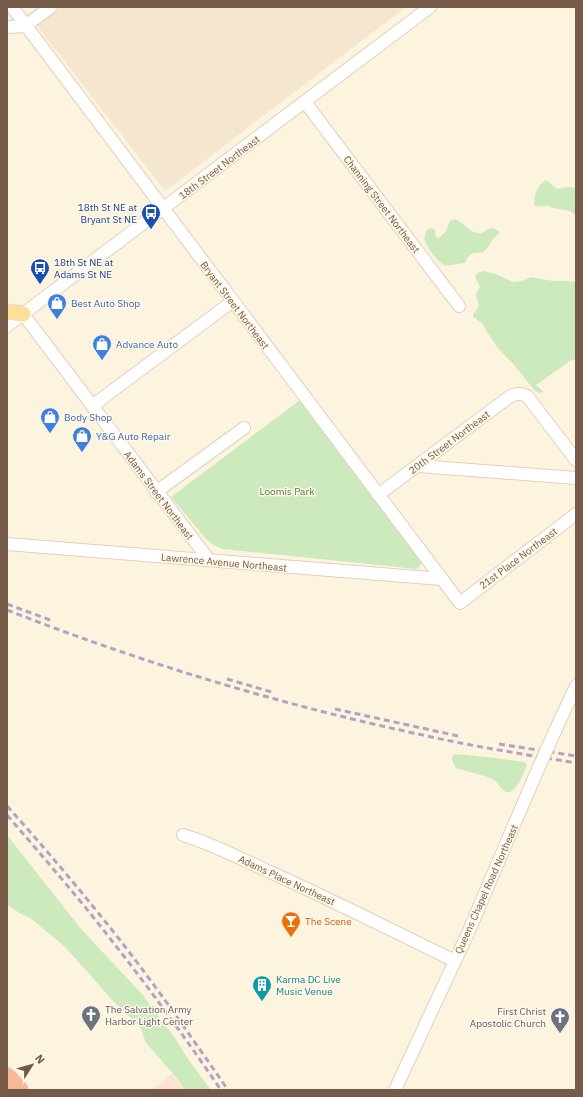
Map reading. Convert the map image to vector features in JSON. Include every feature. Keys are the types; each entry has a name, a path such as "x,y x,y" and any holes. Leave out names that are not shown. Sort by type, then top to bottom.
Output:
{"highway":[{"path":"7,1077 20,1090"}],"main road":[{"path":"7,312 23,314"}],"street":[{"name":"Bryant Street Northeast","path":"12,7 460,603"},
{"path":"7,27 25,26 51,7"},
{"name":"18th Street Northeast","path":"7,326 430,7"},
{"name":"Channing Street Northeast","path":"305,102 459,306"},
{"path":"92,406 233,301"},
{"name":"Adams Street Northeast","path":"23,314 156,492 209,560"},
{"name":"20th Street Northeast","path":"378,495 513,394 521,393 527,396 576,460"},
{"path":"156,492 244,428"},
{"path":"418,466 576,478"},
{"name":"21st Place Northeast","path":"460,603 576,514"},
{"name":"Lawrence Avenue Northeast","path":"7,544 442,579"},
{"name":"Queens Chapel Road Northeast","path":"395,1090 455,961 491,880 534,776 576,686"},
{"name":"Adams Place Northeast","path":"183,835 199,840 272,873 455,961"}],"shaded area":[{"path":"38,7 406,7 165,191 28,14"},
{"path":"172,1074 184,1090 151,1090"}],"green space":[{"path":"546,180 557,189 567,187 576,188 576,217 575,214 568,211 548,206 535,206 534,199 536,192 540,185"},
{"path":"455,219 477,233 483,232 490,228 496,229 500,232 482,253 471,254 465,263 445,266 437,259 428,247 425,241 425,235 428,229 433,228 435,230 436,237 439,238 446,231 450,221"},
{"path":"483,271 496,274 513,282 522,281 531,277 553,281 576,282 576,359 570,361 536,385 544,392 539,393 535,391 497,347 482,323 473,317 473,314 479,306 476,295 480,287 476,279 476,275"},
{"name":"Loomis Park","path":"300,400 421,562 421,565 417,569 222,549 207,540 171,497"},
{"path":"455,754 525,762 527,765 518,784 511,791 507,792 492,779 456,768 452,757"},
{"path":"7,835 81,929 142,994 211,1090 185,1090 146,1043 141,1029 137,1024 113,1001 63,945 30,918 7,905"}],"railway":[{"path":"7,604 50,620"},
{"path":"7,610 159,664 313,709 438,738 497,750 576,763"},
{"path":"227,679 275,693"},
{"path":"335,709 458,736"},
{"path":"499,744 576,756"},
{"path":"7,806 63,870 116,935 160,993 228,1090"},
{"path":"7,815 74,893 126,959 168,1014 221,1090"}],"place":[{"name":"18th St NE at Bryant St NE","path":"151,230"},
{"name":"18th St NE at Adams St NE","path":"40,285"},
{"name":"Best Auto Shop","path":"57,320"},
{"name":"Advance Auto","path":"102,361"},
{"name":"Body Shop","path":"50,434"},
{"name":"Y&G Auto Repair","path":"82,453"},
{"name":"The Scene","path":"291,938"},
{"name":"Karma DC Live Music Venue","path":"262,1002"},
{"name":"The Salvation Army Harbor Light Center","path":"91,1032"},
{"name":"First Christ Apostolic Church","path":"560,1034"}]}
